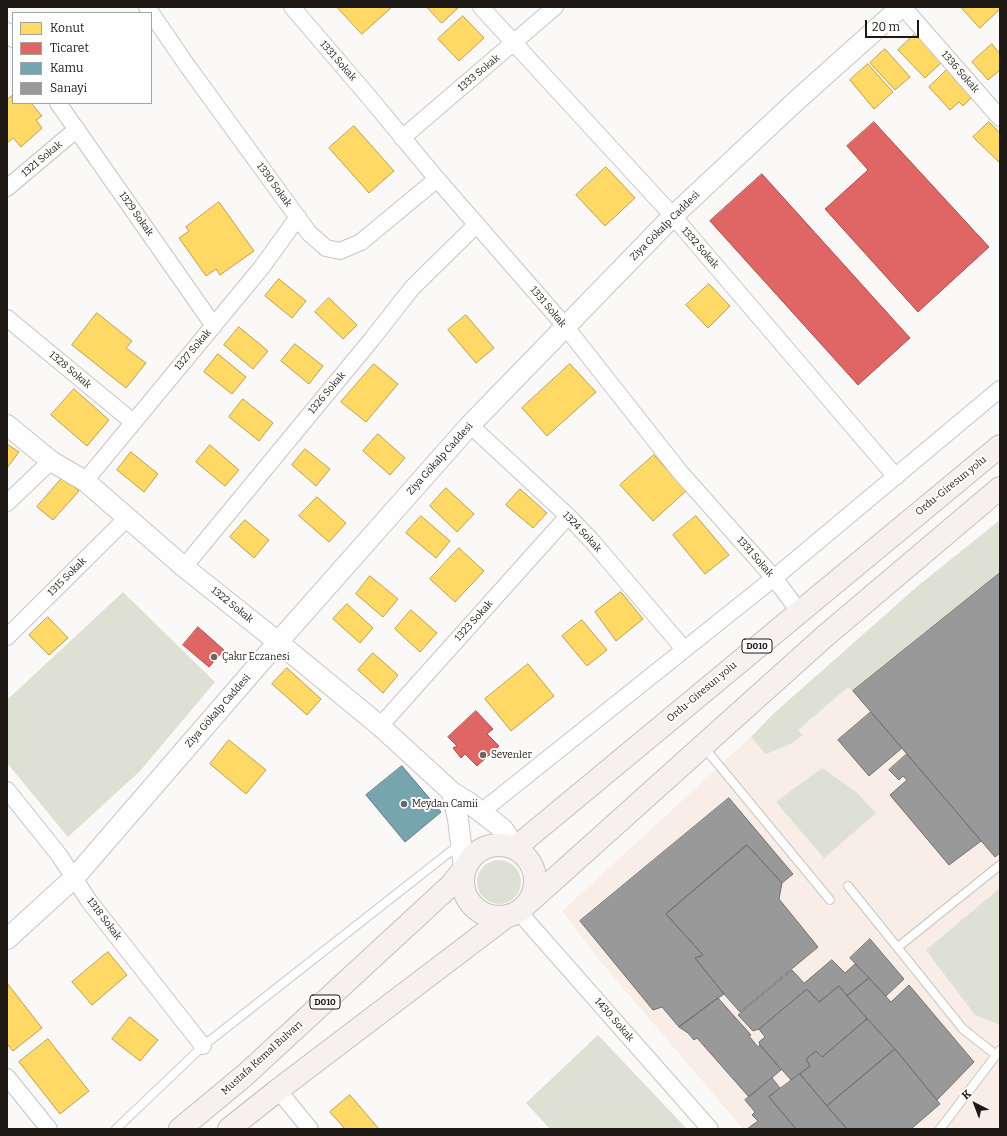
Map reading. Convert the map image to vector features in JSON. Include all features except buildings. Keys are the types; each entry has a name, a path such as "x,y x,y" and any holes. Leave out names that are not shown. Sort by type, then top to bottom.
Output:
{"highway":[{"name":"Ordu-Giresun yolu","path":"515,848 799,611 1000,446"},
{"path":"229,1129 278,1090 518,910 824,637 1000,488"},
{"path":"498,844 515,848 526,856 534,870 535,887 518,910 496,917 485,914 472,905 464,891 462,880 464,869 470,859 482,848 498,844"},
{"name":"Mustafa Kemal Bulvarı","path":"180,1129 245,1075 451,885 464,869"}],"street":[{"name":"1331 Sokak","path":"292,7 437,179 565,326 680,472 774,578 799,611"},
{"name":"1332 Sokak","path":"481,7 673,216 896,477"},
{"name":"1333 Sokak","path":"402,138 555,7"},
{"name":"1336 Sokak","path":"902,7 1000,118"},
{"name":"Ziya Gökalp Caddesi","path":"7,939 75,877 278,642 470,425 565,326 673,216 796,102 902,7"},
{"name":"1330 Sokak","path":"152,14 186,64 298,217 310,233 326,248 340,251 361,242 437,179"},
{"name":"1329 Sokak","path":"59,104 214,326"},
{"name":"1321 Sokak","path":"7,188 77,129"},
{"name":"1327 Sokak","path":"85,481 262,267 298,217"},
{"name":"1326 Sokak","path":"184,567 372,339 412,288 477,224"},
{"name":"1328 Sokak","path":"7,318 133,422"},
{"path":"481,812 774,578 1000,389"},
{"name":"1322 Sokak","path":"7,425 51,461 85,481 184,567 380,726 452,792 468,802 503,829 515,848"},
{"name":"1324 Sokak","path":"470,425 568,516 591,540 684,649"},
{"path":"7,503 51,461"},
{"name":"1323 Sokak","path":"380,726 568,516"},
{"name":"1315 Sokak","path":"7,637 127,518"},
{"name":"1318 Sokak","path":"7,790 59,855 90,901 204,1046"},
{"path":"452,792 458,819 464,869"},
{"name":"1430. Sokak","path":"518,910 710,1129"},
{"path":"7,1077 49,1129"},
{"path":"278,1090 310,1129"}],"lane":[{"path":"702,745 830,900"},
{"path":"116,1129 204,1046 461,844"},
{"path":"898,947 1000,865"},
{"path":"848,886 964,1029 998,1052 940,1129"}],"shaded area":[{"path":"1000,520 1000,1129 743,1129 600,961 562,911 795,695 919,585"},
{"path":"1000,520 1000,573 853,691 848,687 798,730 803,735 790,744 766,754 751,737 772,715 919,585"},
{"path":"123,592 215,682 140,771 68,837 7,763 7,700"},
{"path":"822,768 855,791 876,813 824,858 776,802"},
{"path":"499,860 511,864 517,870 521,882 517,894 511,900 499,904 487,900 481,894 477,882 481,870 487,864"},
{"path":"1000,888 1000,1025 975,1015 926,950"},
{"path":"598,1035 687,1129 550,1129 526,1103"}],"place":[{"name":"Çakır Eczanesi","path":"214,657"},
{"name":"Sevenler","path":"483,755"},
{"name":"Meydan Camii","path":"404,804"}]}
